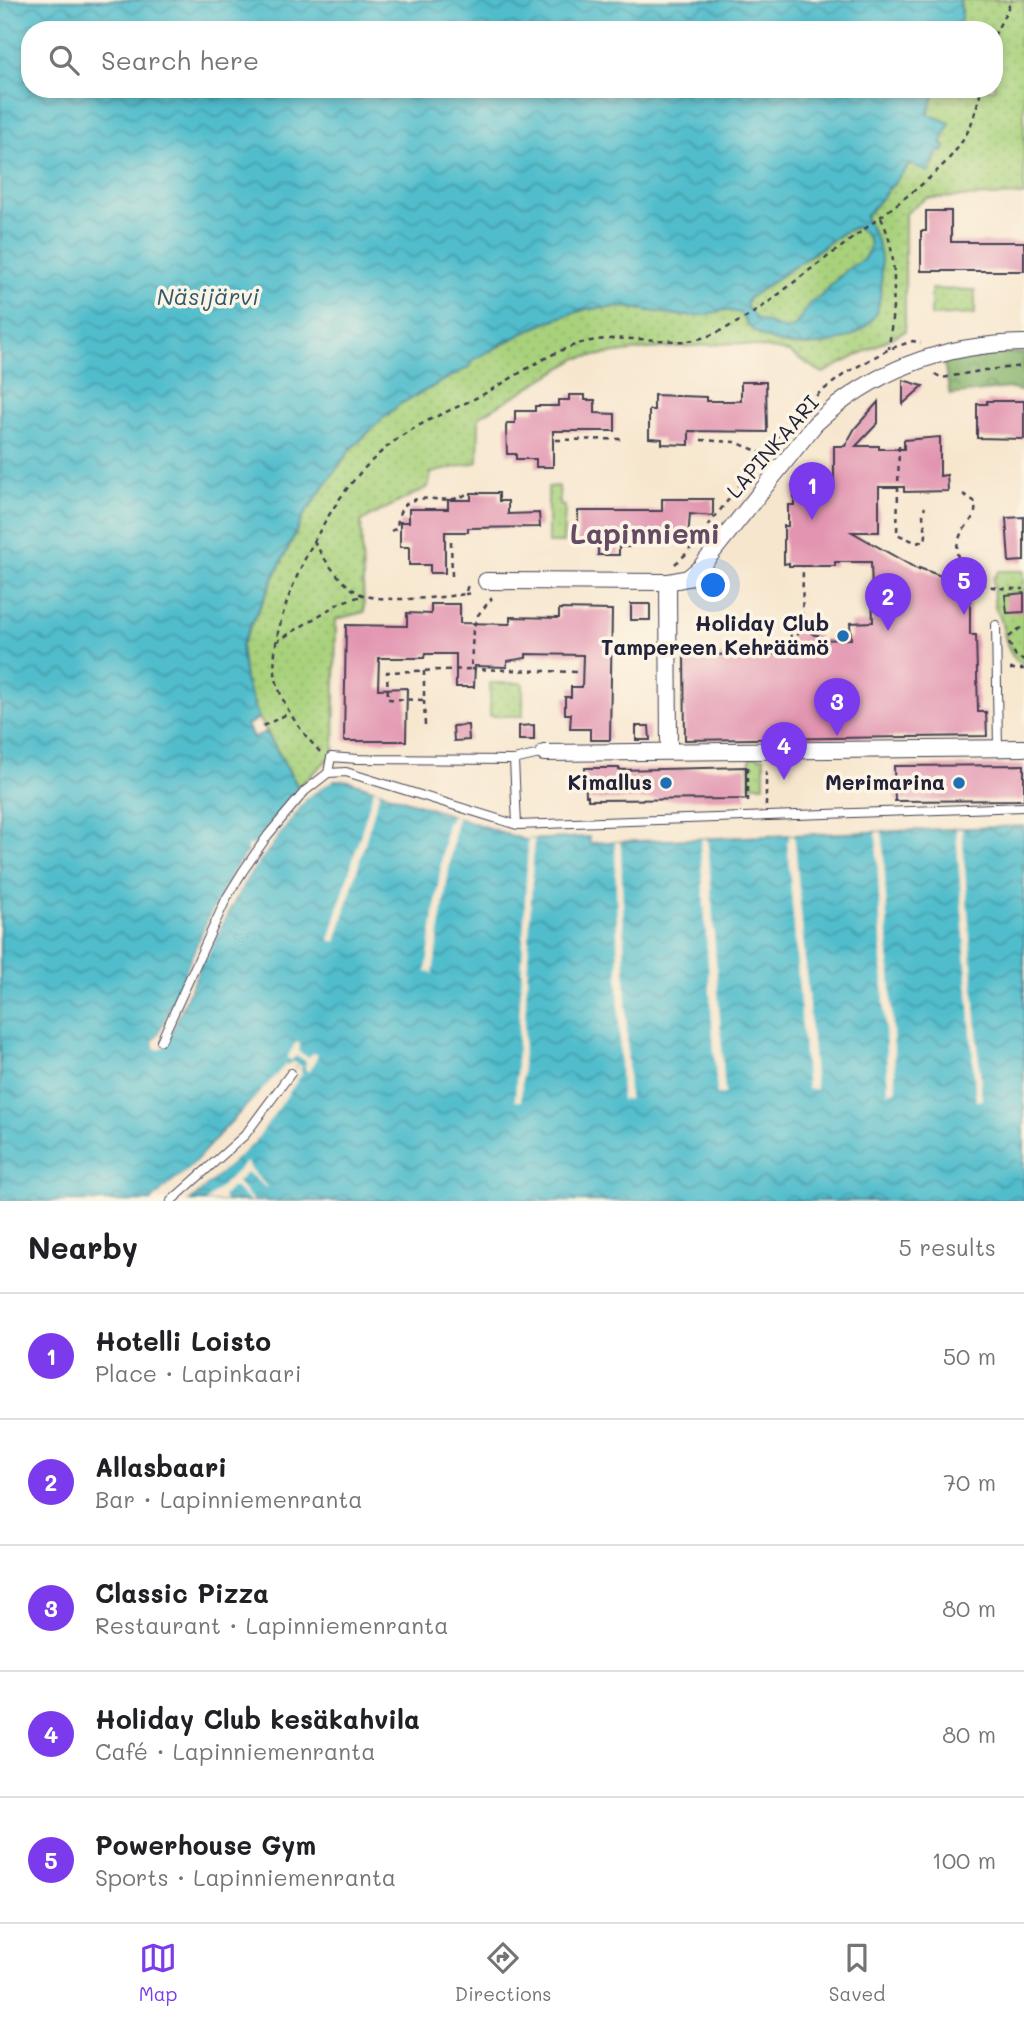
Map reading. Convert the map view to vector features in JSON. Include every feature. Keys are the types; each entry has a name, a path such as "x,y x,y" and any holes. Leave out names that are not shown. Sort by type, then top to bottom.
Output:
{"street":[{"name":"LAPINKAARI","path":"484,584 681,580 694,574 815,424 858,389 893,370 948,352 994,343 1024,342"},
{"path":"668,582 669,751"},
{"path":"544,753 1024,748"}],"lane":[{"path":"996,625 998,748"},
{"path":"328,773 331,757 514,760 544,753"},
{"path":"514,760 517,825"},
{"path":"161,1041 227,897 243,871 305,790 328,773 346,772 517,825 1024,807"},
{"path":"171,1201 245,1135 291,1073"}],"path":[{"path":"1002,21 1012,0"},
{"path":"331,757 320,753 289,713 276,678 276,642 291,590 322,525 348,488 392,443 413,429 485,394 546,358 576,345 616,338 685,342 707,336 740,321 935,174 957,147 975,118 979,98"},
{"path":"880,217 892,250 894,279 889,349"},
{"path":"556,440 622,439"},
{"path":"701,440 736,442 765,454"},
{"path":"899,446 897,534 917,543 925,540 927,537 922,512 925,507"},
{"path":"391,531 397,528 401,510 412,501 426,498 455,499 466,494"},
{"path":"964,494 974,500 976,509 974,518 959,538 956,551 958,561 980,583 1024,589"},
{"path":"314,541 333,571 364,596"},
{"path":"451,541 452,576"},
{"path":"802,650 796,648 794,643 802,630 803,566"},
{"path":"276,642 341,602 364,596 402,598 465,594 484,584"},
{"path":"471,669 473,629 484,584"},
{"path":"1024,625 1009,638 1009,644 1016,656 1024,661"},
{"path":"424,700 388,699 387,672 471,669 579,672"},
{"path":"424,671 425,726"},
{"path":"263,726 289,713"},
{"path":"766,769 766,797"},
{"path":"748,774 748,795"}],"green space":[{"path":"960,0 1024,0 1024,28 1018,45 1024,49 1024,195 926,198 905,214 905,331 823,373 788,352 736,343 648,349 578,358 479,417 478,462 431,473 428,487 361,521 364,612 336,619 334,754 298,787 259,718 245,680 241,646 304,515 350,450 400,404 470,366 472,360 555,319 586,309 624,307 684,316 749,298 865,217 910,164 930,171 939,150 943,151 945,146 941,145 949,123 928,114 933,98 1003,98 1003,21 960,21"},
{"path":"931,289 975,290 975,314 931,316"},
{"path":"1024,353 1024,392 1008,388 950,395 944,363 975,356"},
{"path":"559,486 560,505 565,506 563,543 548,543 548,487"},
{"path":"999,571 1024,571 1024,665 1013,657 1010,651 995,607 993,579"},
{"path":"490,683 523,683 523,716 490,716"},
{"path":"750,757 764,757 764,785 749,785"}],"water":[{"name":"Näsijärvi","path":"0,0 960,0 960,21 21,21 21,98 933,98 928,114 950,123 941,144 945,146 943,152 938,151 929,172 910,164 865,217 879,248 881,289 875,315 865,327 852,336 835,342 799,345 766,338 751,328 740,313 724,310 705,315 684,316 624,307 586,309 527,331 473,360 471,366 400,404 350,450 304,515 241,646 245,680 259,718 247,725 253,738 266,732 298,787 253,846 246,849 248,851 236,867 210,915 158,1036 153,1041 154,1047 165,1046 204,958 247,878 308,797 334,780 349,781 524,840 589,837 590,843 1024,826 1024,1201 189,1201 255,1141 302,1070 289,1063 188,1170 152,1201 0,1201","holes":["856,227 866,234 870,244 863,260 849,268 821,296 810,303 795,326 787,330 756,319 746,305 749,298 844,232"]}],"pier":[{"path":"331,778 334,780 308,797 247,878 206,959 203,958 165,1046 160,1050 154,1048 153,1041 158,1036 210,915 236,867 248,851 246,849 249,844 253,846 300,785 301,789 277,821 251,849 225,895 197,951 161,1038 156,1043 158,1046 162,1045 226,907 244,876 306,795"},
{"path":"374,789 380,791 336,942 329,940"},
{"path":"451,815 457,817 433,973 426,972 447,822"},
{"path":"956,829 962,829 982,1100 976,1101"},
{"path":"876,832 882,832 883,840 896,1091 888,1092"},
{"path":"789,836 794,836 795,842 816,1089 807,1089 787,841"},
{"path":"534,839 521,1101 515,1101 528,840"},
{"path":"701,839 707,839 708,845 725,1094 717,1094"},
{"path":"615,842 620,842 621,847 629,1099 621,1100"},
{"path":"296,1042 300,1044 299,1052 308,1057 314,1053 318,1055 309,1072 305,1069 306,1061 297,1056 291,1060 287,1058"},
{"path":"294,1062 301,1066 302,1074 255,1142 186,1201 252,1139 299,1073 298,1068 287,1068 185,1178 173,1185 157,1201 152,1201 188,1170 285,1065"},
{"path":"246,1162 267,1187 247,1172 237,1182 253,1201 233,1186 223,1196 225,1201 206,1201"}],"building":[{"path":"926,211 951,211 951,242 1024,242 1024,271 921,271 921,231 926,231"},
{"path":"903,380 923,386 903,404"},
{"path":"741,382 766,382 767,432 689,431 689,445 662,444 662,439 649,438 649,410 654,410 654,395 706,397 706,401 741,401"},
{"path":"569,395 585,395 585,400 595,400 595,413 615,414 615,431 553,431 553,467 536,467 536,459 516,459 516,454 507,454 506,427 507,423 515,423 515,411 535,411 535,406 558,406 558,400 569,400"},
{"path":"987,401 1024,401 1024,439 977,438 977,404 987,404"},
{"path":"878,402 878,423 856,446 904,449 904,440 940,437 940,476 947,475 948,491 904,492 904,487 879,487 879,532 852,532 919,570 944,577 970,579 970,635 976,635 978,712 986,712 987,736 685,740 684,655 789,654 791,632 802,624 814,635 818,635 818,640 851,639 850,623 873,622 871,562 835,562 835,566 784,564 784,526 788,526 788,505 794,505 794,487 814,487 814,481 834,481 834,446 845,446 855,428"},
{"path":"471,493 499,493 499,501 508,501 508,514 539,513 540,527 468,528 468,532 445,532 445,573 430,573 430,565 409,565 409,547 400,547 400,522 409,522 409,509 448,509 448,500 471,500"},
{"path":"662,499 713,499 713,516 690,514 688,538 629,542 629,547 619,547 619,555 598,555 598,546 590,546 590,542 578,542 578,511 662,511"},
{"path":"1024,517 1024,561 1009,562 1006,518"},
{"path":"1024,593 1024,612 1007,613 1005,595"},
{"path":"431,604 460,604 460,623 510,624 510,617 559,618 559,609 612,610 610,740 590,740 590,729 570,729 571,714 565,714 565,697 571,697 571,687 582,687 583,655 526,654 526,658 507,661 507,667 475,666 474,687 456,687 456,654 425,654 424,658 379,658 378,689 407,688 406,741 344,741 346,625 407,626 407,613 431,614"},
{"path":"631,604 650,604 650,620 631,620"},
{"path":"468,725 469,740 454,741 453,726"},
{"path":"534,725 534,740 519,740 519,726"},
{"path":"636,726 649,726 650,740 636,740"},
{"name":"Merimarina","path":"1024,765 1024,800 895,801 894,766"},
{"name":"Kimallus","path":"746,767 746,799 588,800 586,796 585,768 619,770"}],"place":[{"name":"Hotelli Loisto","path":"812,520"},
{"name":"Powerhouse Gym","path":"964,615"},
{"name":"Allasbaari","path":"888,631"},
{"name":"Holiday Club Tampereen Kehräämö","path":"843,636"},
{"name":"Classic Pizza","path":"837,736"},
{"name":"Holiday Club kesäkahvila","path":"784,780"},
{"name":"Kimallus","path":"666,783"},
{"name":"Merimarina","path":"959,783"}],"district":[{"name":"Lapinniemi","path":"645,534"}]}
